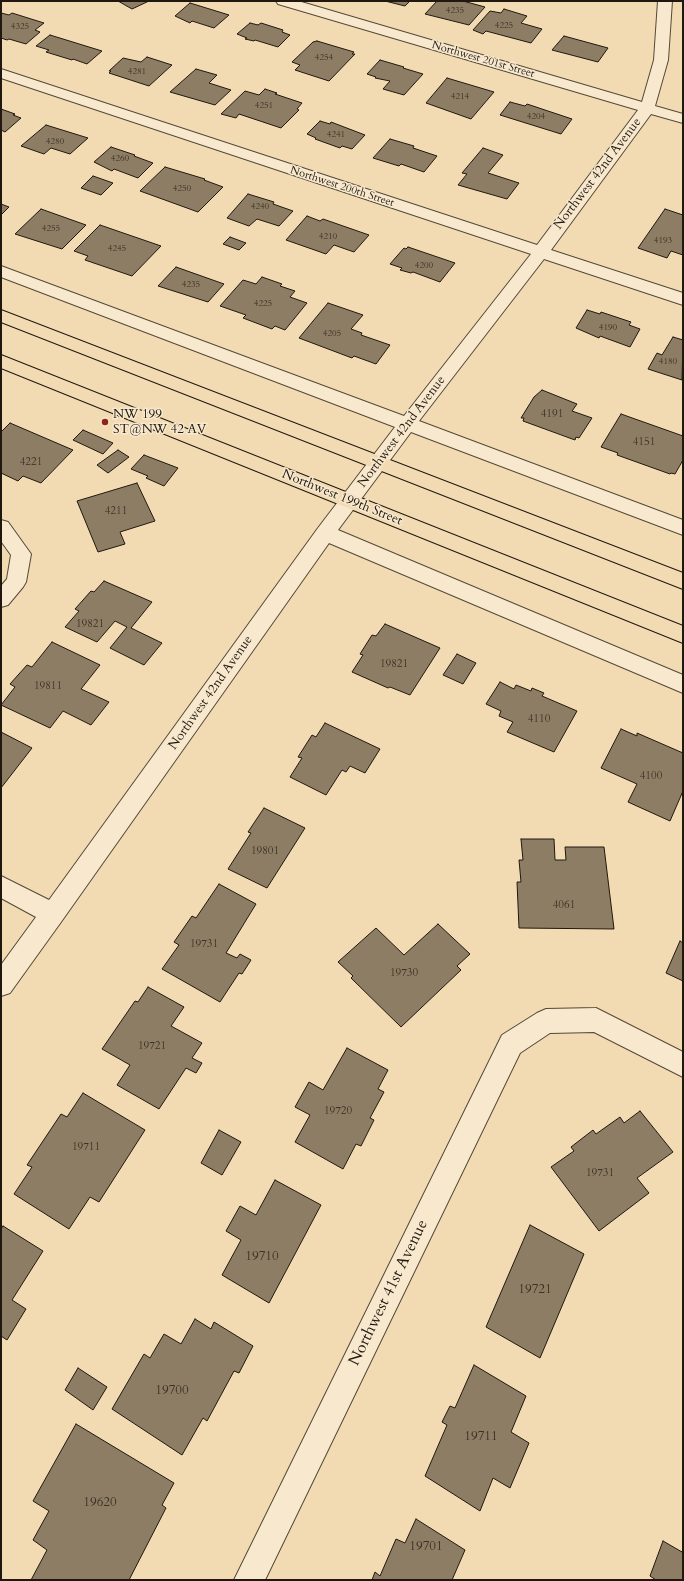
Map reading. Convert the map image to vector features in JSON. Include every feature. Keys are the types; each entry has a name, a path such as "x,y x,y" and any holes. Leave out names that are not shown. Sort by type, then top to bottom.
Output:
{"main road":[{"path":"1,316 683,581"},
{"name":"Northwest 199th Street","path":"1,361 683,635"}],"street":[{"name":"Northwest 201st Street","path":"282,1 683,119"},
{"name":"Northwest 42nd Avenue","path":"1,985 325,533 540,252 647,109 661,60 665,1"},
{"name":"Northwest 200th Street","path":"1,73 683,299"},
{"path":"1,271 683,528"},
{"path":"1,527 21,554 16,582 1,599"},
{"path":"325,533 683,684"},
{"path":"1,886 53,914"},
{"name":"Northwest 41st Avenue","path":"249,1580 511,1044 546,1021 596,1020 683,1064"}],"building":[{"path":"118,1 149,1 132,9"},
{"path":"385,1 410,1 405,6"},
{"path":"437,1 463,1 485,7 469,25 425,14"},
{"path":"190,3 229,15 214,28 192,21 190,23 175,16"},
{"path":"504,9 527,16 521,23 542,29 531,43 486,31 483,34 473,30 490,11 501,13"},
{"path":"1,13 9,15 12,13 44,23 35,30 40,32 26,44 9,39 7,40 1,38"},
{"path":"250,23 258,25 261,23 283,30 282,32 290,35 278,47 255,40 245,39 247,38 237,34"},
{"path":"50,35 102,51 87,64 46,52 49,50 36,46"},
{"path":"564,36 608,48 598,62 552,50"},
{"path":"317,41 354,52 352,54 355,54 329,81 295,70 300,65 292,62 313,42"},
{"path":"147,57 172,65 149,86 109,73 111,71 109,71 123,58 141,62"},
{"path":"380,60 423,74 404,95 383,89 390,81 375,78 376,77 367,74"},
{"path":"196,69 217,75 209,83 231,90 215,105 170,92"},
{"path":"447,78 494,92 471,119 426,103"},
{"path":"265,89 302,103 297,109 299,110 281,128 239,114 236,118 221,114 245,91 259,95"},
{"path":"510,102 525,106 527,104 572,119 561,134 500,115"},
{"path":"1,109 21,118 5,132 1,130"},
{"path":"320,121 330,124 331,122 365,135 352,149 342,146 340,148 315,139 316,138 307,134"},
{"path":"46,125 88,138 70,154 51,148 44,154 21,146"},
{"path":"390,139 414,146 413,148 437,156 424,172 401,164 399,166 373,158"},
{"path":"111,147 153,163 138,178 114,169 112,171 94,162"},
{"path":"483,148 503,155 488,173 519,183 507,199 458,185 467,174 462,173"},
{"path":"165,167 205,179 204,180 223,187 198,212 140,191"},
{"path":"93,176 113,183 101,195 81,188"},
{"path":"248,194 274,202 273,204 293,211 279,226 257,219 249,226 227,218"},
{"path":"1,204 9,207 1,215"},
{"path":"41,209 86,225 62,249 15,234"},
{"path":"665,209 683,215 683,255 671,251 667,258 638,248"},
{"path":"307,216 320,221 323,219 369,235 354,252 334,245 326,254 286,240"},
{"path":"100,225 161,246 132,276 85,260 88,256 74,251"},
{"path":"230,237 246,243 239,250 223,244"},
{"path":"408,247 455,263 440,282 413,272 411,273 400,270 402,268 390,264 404,248 406,249"},
{"path":"176,267 224,284 208,302 158,286"},
{"path":"262,277 282,284 280,286 295,291 290,297 307,303 285,330 275,326 272,329 243,318 246,315 220,306 243,280 256,284"},
{"path":"328,303 363,315 351,329 362,333 361,335 390,345 376,364 354,356 352,358 299,338"},
{"path":"587,310 600,314 601,312 631,322 629,325 640,329 630,347 600,336 599,338 576,328"},
{"path":"673,337 683,340 682,380 648,369 657,353 662,355"},
{"path":"542,390 577,404 572,411 592,418 579,438 576,437 575,440 523,421 524,418 521,418 534,397"},
{"path":"621,414 683,436 683,460 675,474 670,474 617,455 618,453 601,447"},
{"path":"10,423 73,450 41,483 23,476 18,481 1,473 1,432"},
{"path":"83,430 113,443 103,454 73,440"},
{"path":"118,450 129,457 108,473 97,465"},
{"path":"144,455 178,468 164,486 146,478 148,476 131,469"},
{"path":"137,483 155,521 120,532 125,544 98,552 77,501"},
{"path":"104,581 152,602 131,628 162,643 144,665 110,648 127,627 115,621 97,642 65,627 79,611 75,609 91,591 94,592"},
{"path":"385,624 440,648 410,695 390,687 388,688 352,672 363,655 360,654 372,635 376,636"},
{"path":"52,642 100,665 81,689 109,702 91,725 63,711 50,728 1,705 15,687 10,684 27,665 32,667"},
{"path":"457,654 476,663 463,684 443,675"},
{"path":"500,682 514,689 516,685 531,691 532,688 544,693 542,696 577,711 554,752 507,732 513,722 499,716 501,711 486,704"},
{"path":"325,723 380,749 365,773 350,766 346,772 342,770 326,795 290,777 302,758 298,757 312,735 316,737"},
{"path":"621,729 637,736 637,733 683,753 683,791 670,821 628,802 637,784 601,768"},
{"path":"1,732 32,748 1,788"},
{"path":"264,808 305,828 267,888 228,869 251,833 248,832"},
{"path":"521,839 554,839 555,860 566,860 565,847 604,847 614,929 519,928 517,882 521,882 519,860 523,860"},
{"path":"219,884 256,904 226,953 237,958 240,954 251,960 242,974 239,973 220,1002 162,969 179,945 174,942 192,916 196,918"},
{"path":"438,924 470,954 457,966 461,970 401,1027 351,978 353,976 338,962 376,928 404,955"},
{"path":"680,941 683,943 683,981 666,973"},
{"path":"148,987 184,1007 171,1026 202,1043 192,1058 202,1063 196,1073 186,1068 159,1109 117,1085 130,1065 102,1049 135,1001 138,1002"},
{"path":"347,1048 388,1070 378,1089 384,1092 370,1118 374,1120 361,1146 356,1144 343,1169 295,1142 310,1115 295,1107 309,1082 323,1090"},
{"path":"83,1093 145,1130 99,1202 90,1197 69,1229 14,1194 32,1167 27,1165 61,1114 67,1117"},
{"path":"640,1111 673,1152 637,1178 649,1193 599,1231 551,1167 574,1151 571,1147 593,1130 596,1134 620,1117 624,1123"},
{"path":"219,1130 241,1142 222,1175 201,1163"},
{"path":"275,1180 321,1205 269,1303 222,1275 241,1240 226,1231 240,1206 256,1215"},
{"path":"530,1225 584,1254 540,1358 486,1327"},
{"path":"3,1226 43,1251 12,1300 26,1309 7,1340 1,1336 1,1229"},
{"path":"195,1319 211,1329 214,1322 253,1346 239,1373 234,1371 207,1421 203,1418 182,1455 112,1409 144,1354 150,1358 164,1334 181,1344"},
{"path":"474,1365 526,1396 511,1432 529,1443 510,1488 493,1478 480,1511 425,1476 447,1425 442,1422 450,1406 455,1408"},
{"path":"78,1368 107,1387 93,1410 65,1390"},
{"path":"76,1424 174,1483 162,1505 166,1508 129,1580 31,1580 47,1550 33,1540 49,1511 33,1501"},
{"path":"416,1519 465,1550 452,1580 372,1580 375,1572 380,1576 396,1539 405,1543"},
{"path":"663,1541 682,1552 683,1549 683,1580 656,1580 650,1576"}],"place":[{"name":"NW 199 ST@NW 42 AV","path":"105,422"}]}
